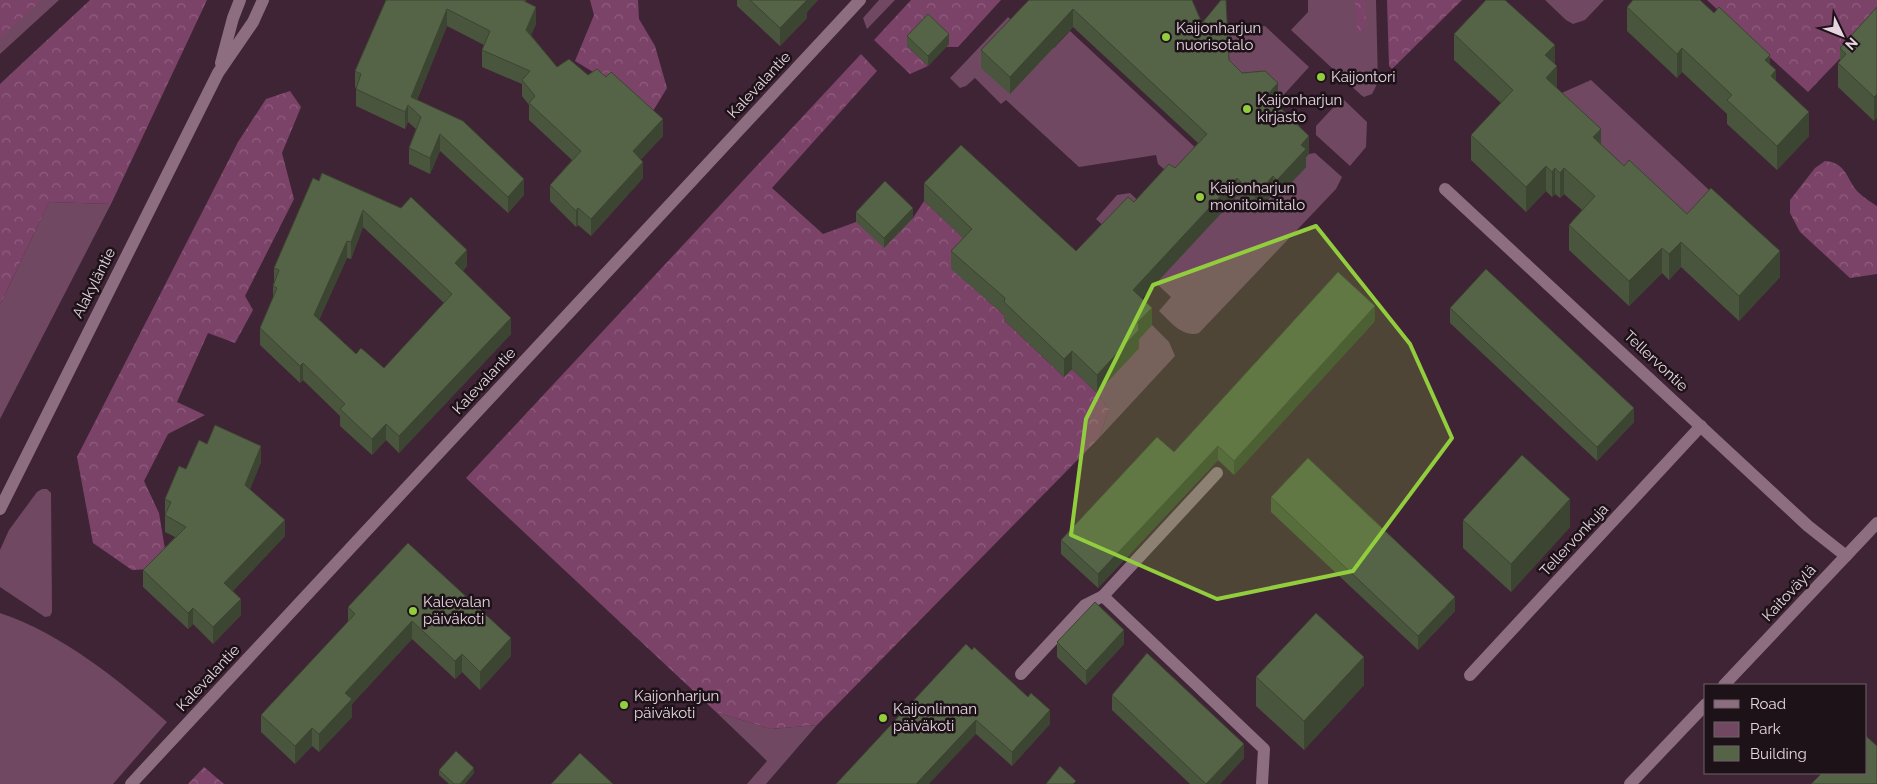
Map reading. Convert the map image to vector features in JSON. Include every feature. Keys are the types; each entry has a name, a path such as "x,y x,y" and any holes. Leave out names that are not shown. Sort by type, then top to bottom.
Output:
{"street":[{"name":"Alakyläntie","path":"218,73 233,18 240,0"},
{"name":"Alakyläntie","path":"0,509 218,73 253,22 263,0"},
{"name":"Kalevalantie","path":"130,784 860,0"},
{"name":"Tellervontie","path":"1445,189 1808,526 1846,556"},
{"name":"Tellervonkuja","path":"1470,676 1702,426"},
{"path":"1021,674 1085,605 1103,596 1217,473"},
{"name":"Kaitoväylä","path":"1725,684 1877,523"},
{"path":"1103,596 1264,748 1262,784"},
{"path":"1630,784 1704,706"}],"highlighted area":[{"path":"1316,226 1410,344 1452,438 1353,571 1217,599 1071,535 1086,419 1153,285"}],"green space":[{"path":"0,0 59,0 0,54"},
{"path":"0,0 42,0 0,38"},
{"path":"90,0 207,0 111,204 49,202 0,305 0,84"},
{"path":"590,0 638,0 639,19 655,46 667,88 650,116 611,83 575,61 594,15"},
{"path":"879,0 895,0 867,29 863,18"},
{"path":"911,0 1001,0 958,47 907,46 928,66 910,74 874,40"},
{"path":"1308,0 1376,0 1378,82 1372,94 1364,97 1361,95 1291,30 1308,12"},
{"path":"1355,0 1365,0 1366,21 1360,35 1357,33"},
{"path":"1387,0 1462,0 1392,69 1389,66"},
{"path":"1545,0 1604,0 1585,20 1573,24 1566,20"},
{"path":"1707,0 1877,0 1877,20 1808,92"},
{"path":"1008,17 1019,27 1054,48 1070,31 1198,150 1173,177 1158,164 1156,155 1079,167 1006,100 1001,104 975,78 966,86 960,88 950,78"},
{"path":"1265,26 1309,67 1278,101 1265,89 1229,78 1227,32 1230,35 1243,35 1240,32 1243,28"},
{"path":"861,54 877,71 772,188 823,234 856,222 913,218 924,201 972,246 952,269 1005,316 1004,320 1064,377 1072,369 1097,393 1109,409 1099,438 817,725 770,729 716,712 466,478"},
{"path":"1591,80 1722,202 1687,239 1629,185 1557,95"},
{"path":"290,91 301,107 282,153 294,199 245,296 253,310 235,343 208,333 177,402 205,415 168,434 144,481 159,513 165,549 151,569 132,570 93,543 77,457 238,142 266,99"},
{"path":"1342,98 1367,122 1366,147 1350,166 1316,135 1316,126"},
{"path":"1315,153 1342,177 1336,189 1199,333 1187,333 1177,328 1159,311 1171,297 1156,283 1237,196 1256,213 1273,194 1277,197 1306,167 1301,162 1309,154"},
{"path":"1825,161 1832,162 1842,168 1858,192 1877,206 1877,274 1850,278 1800,232 1790,213 1790,200 1815,168"},
{"path":"1130,193 1150,212 1110,232 1096,219 1117,195"},
{"path":"49,202 111,204 0,419 0,305"},
{"path":"1152,325 1169,342 1175,356 1099,438 1109,409 1097,393 1139,348 1138,340"},
{"path":"47,489 51,493 52,612 50,616 45,617 0,587 0,550 9,530 37,492"},
{"path":"0,613 46,633 68,646 129,690 167,722 113,784 0,784"},
{"path":"716,712 770,729 817,725 766,784 747,784 767,761"},
{"path":"204,767 224,784 188,784"}],"building":[{"path":"386,0 524,0 536,7 526,30 557,67 569,59 588,75 597,69 606,77 611,72 663,119 633,151 643,162 591,219 578,208 576,211 550,185 581,151 529,103 535,96 522,80 530,71 482,50 490,31 447,9 411,97 463,121 524,179 508,197 440,134 430,158 409,148 421,117 408,105 405,112 356,89 361,74 355,71"},
{"path":"750,0 807,0 780,28"},
{"name":"Kaijonharjun monitoimitalo","path":"1029,0 1192,0 1202,23 1221,0 1226,0 1229,60 1242,73 1265,71 1278,83 1267,95 1309,136 1301,145 1306,149 1277,180 1273,176 1255,196 1237,178 1133,290 1152,308 1138,322 1139,330 1097,375 1072,351 1064,359 1004,302 1005,298 951,251 972,229 924,183 961,145 1076,251 1128,197 1134,202 1169,164 1175,168 1207,134 1073,9 1010,77 981,50"},
{"path":"1486,0 1505,0 1555,45 1545,55 1557,66 1546,78 1601,129 1593,137 1624,166 1629,160 1687,214 1711,188 1780,251 1739,296 1681,242 1669,254 1662,248 1629,281 1569,225 1595,196 1564,168 1560,173 1555,168 1552,172 1546,166 1526,187 1471,135 1513,90 1454,34"},
{"path":"1633,0 1700,0 1714,13 1719,7 1770,55 1765,60 1776,70 1771,76 1809,112 1777,146 1727,100 1732,95 1682,48 1677,54 1627,7"},
{"path":"1877,7 1877,94 1874,97 1838,63 1846,54 1840,48"},
{"path":"928,14 949,34 928,56 907,36"},
{"path":"322,173 401,208 411,197 467,250 455,263 511,318 399,436 386,424 372,439 340,409 345,404 303,363 300,366 260,328 277,288 273,286 279,270 274,268 313,178 319,181","holes":["363,210 452,294 384,368 361,348 356,354 314,315 347,241 351,242"]},
{"path":"885,181 913,208 884,238 856,212"},
{"path":"1486,269 1634,408 1597,447 1450,308"},
{"path":"1338,272 1375,306 1234,461 1218,446 1098,574 1061,540 1157,437 1174,452"},
{"path":"215,425 261,446 245,485 285,520 224,583 241,599 213,627 193,608 188,613 143,570 186,527 165,515 171,502 165,499 179,466 186,469 199,440 207,444"},
{"path":"1522,455 1570,499 1511,564 1463,520"},
{"path":"1308,458 1455,597 1418,636 1271,497"},
{"path":"408,543 511,638 480,672 462,654 455,661 412,621 345,693 352,699 319,734 312,728 295,746 261,715 355,614 348,607"},
{"path":"1095,602 1124,630 1086,671 1057,642"},
{"path":"1316,613 1364,657 1304,721 1256,677"},
{"name":"Kaijonlinnan päiväkoti","path":"966,644 972,650 974,647 1028,697 1031,693 1050,710 1012,752 976,720 916,784 836,784"},
{"path":"1147,653 1244,744 1206,784 1112,695"},
{"path":"1867,737 1877,746 1877,784 1811,784 1821,774 1867,774"},
{"path":"456,751 474,768 460,784 454,784 439,770"},
{"path":"580,753 613,784 551,784"},
{"path":"1060,766 1076,781 1073,784 1046,784"}],"place":[{"name":"Kaijonharjun nuorisotalo","path":"1166,37"},
{"name":"Kaijontori","path":"1321,77"},
{"name":"Kaijonharjun kirjasto","path":"1247,109"},
{"name":"Kaijonharjun monitoimitalo","path":"1200,197"},
{"name":"Kalevalan päiväkoti","path":"413,611"},
{"name":"Kaijonharjun päiväkoti","path":"624,705"},
{"name":"Kaijonlinnan päiväkoti","path":"883,718"}]}
